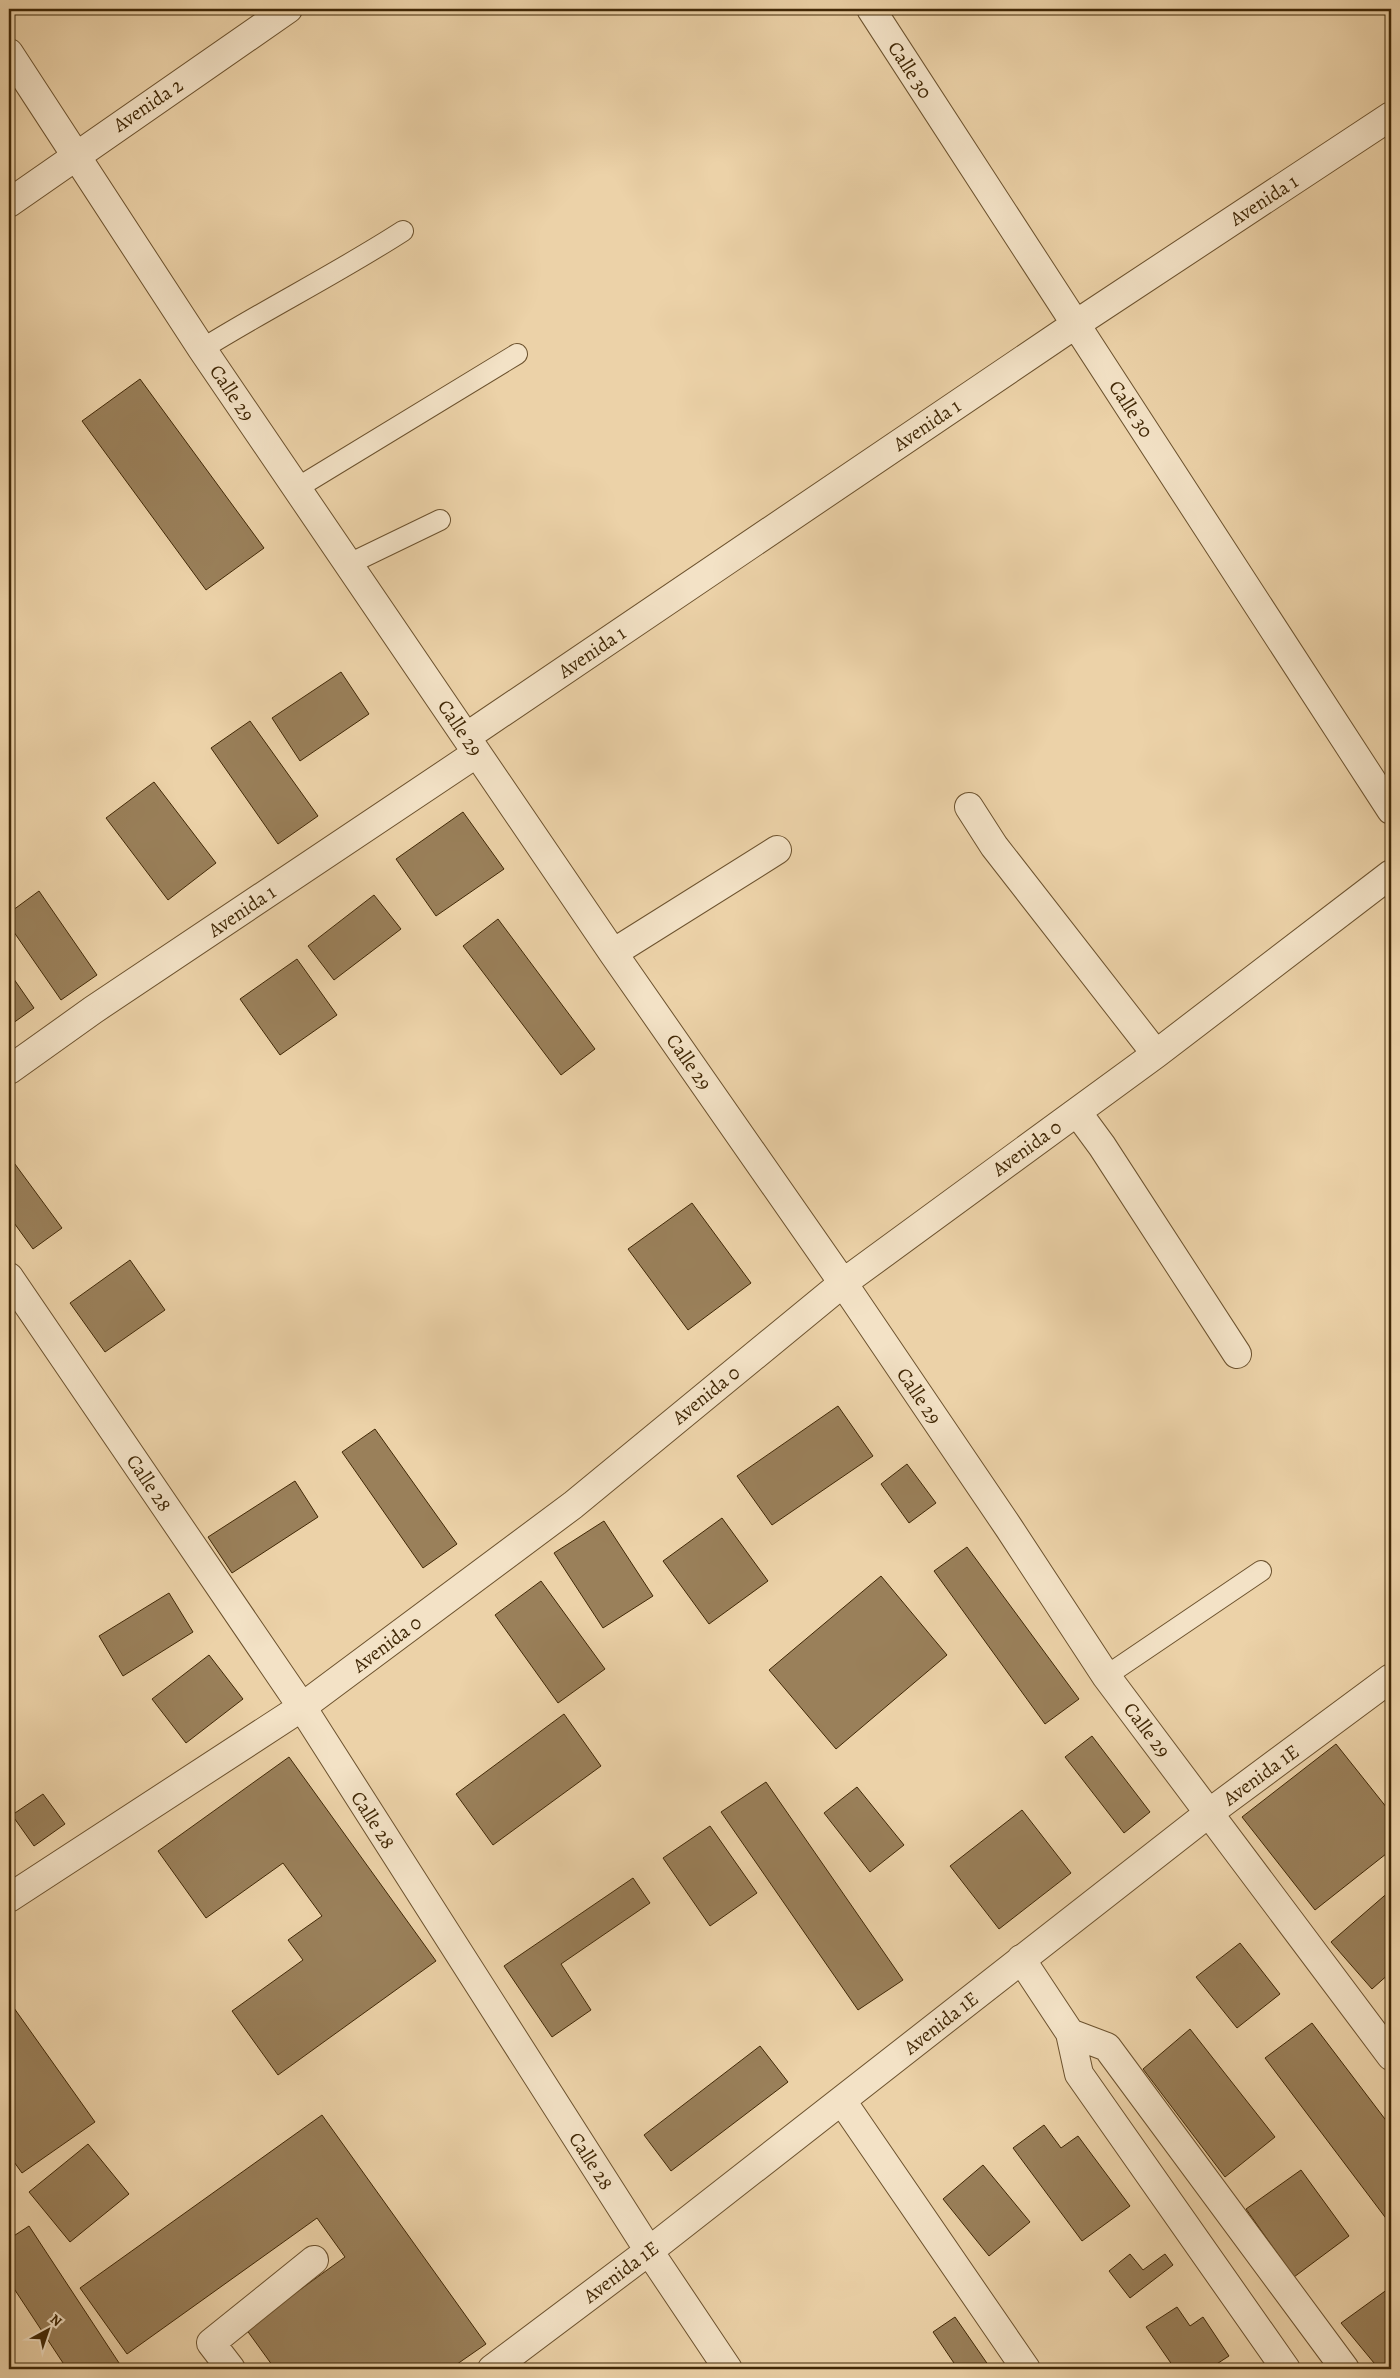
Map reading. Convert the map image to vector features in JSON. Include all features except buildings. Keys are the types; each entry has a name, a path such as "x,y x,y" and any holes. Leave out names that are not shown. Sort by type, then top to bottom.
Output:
{"street":[{"name":"Avenida 2","path":"9,202 288,9"},
{"name":"Calle 30","path":"871,9 1391,810"},
{"name":"Calle 29","path":"9,53 74,156 202,349 613,953 843,1283 1009,1528 1106,1676 1391,2056"},
{"name":"Avenida 1","path":"9,1070 1076,324 1391,116"},
{"path":"968,807 994,846 1156,1054"},
{"path":"613,953 777,850"},
{"name":"Avenida 0","path":"9,1898 302,1707 572,1505 843,1283 1156,1054 1391,874"},
{"path":"1077,1112 1102,1146 1236,1354"},
{"name":"Calle 28","path":"9,1277 302,1707 649,2251 728,2369"},
{"name":"Avenida 1E","path":"492,2369 649,2251 1209,1813 1391,1678"},
{"path":"1021,1959 1070,2033 1079,2074 1286,2369"},
{"path":"1070,2033 1107,2047 1346,2369"},
{"path":"842,2101 1026,2369"},
{"path":"231,2369 211,2343 314,2260"}],"lane":[{"path":"202,349 247,321 350,265 403,230"},
{"path":"298,488 517,354"},
{"path":"349,564 440,520"},
{"path":"1106,1676 1261,1571"}]}
